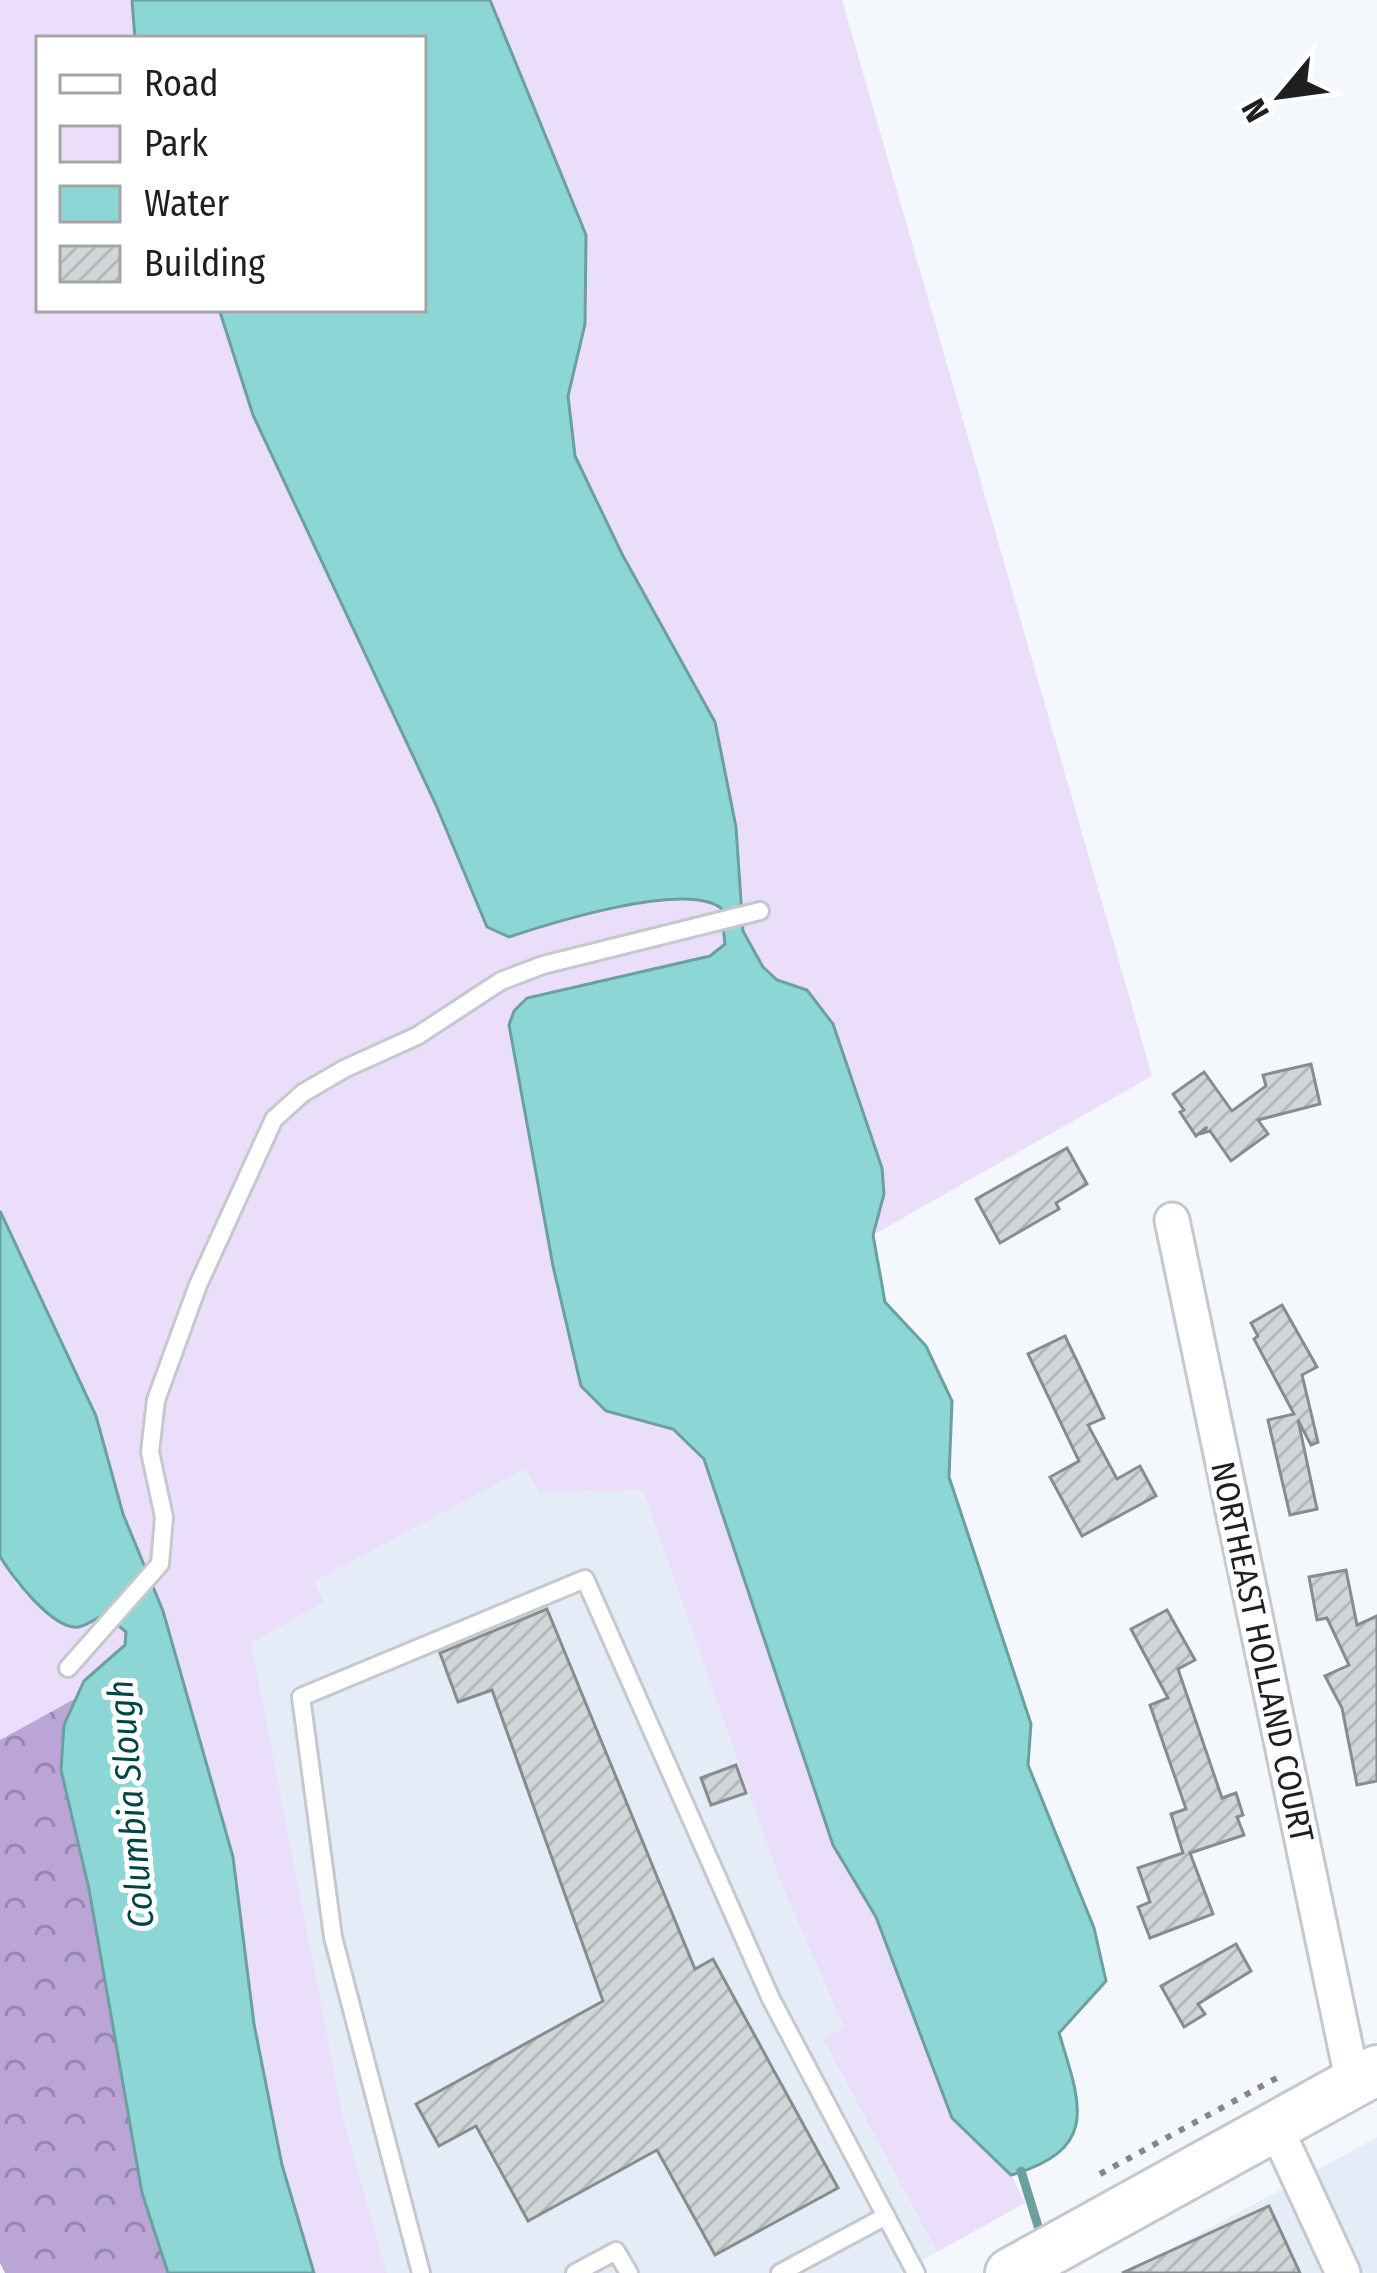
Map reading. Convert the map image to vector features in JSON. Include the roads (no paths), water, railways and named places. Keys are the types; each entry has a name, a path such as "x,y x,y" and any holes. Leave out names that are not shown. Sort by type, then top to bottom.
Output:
{"main road":[{"path":"1010,2273 1275,2126 1363,2069"}],"street":[{"name":"NORTHEAST HOLLAND COURT","path":"1172,1220 1363,2069"},
{"path":"1275,2126 1342,2273"}],"lane":[{"path":"68,1668 160,1564 165,1531 150,1452 156,1400 198,1285 274,1119 303,1093 417,1036 501,981 543,965 760,911"},
{"path":"421,2273 333,1937 302,1697 585,1580 771,1999 916,2273"},
{"path":"780,2273 886,2216"},
{"path":"575,2273 616,2251 629,2273"}],"water":[{"path":"132,0 490,0 586,235 585,324 568,396 575,456 622,554 715,722 736,827 743,931 763,967 777,980 807,990 833,1024 882,1168 884,1194 873,1235 885,1302 926,1346 952,1401 949,1477 1031,1724 1028,1765 1094,1928 1106,1981 1059,2033 1073,2082 1077,2121 1059,2152 1040,2164 1011,2175 952,2118 876,1917 833,1845 704,1459 673,1429 606,1411 581,1386 553,1266 509,1025 514,1011 527,998 710,956 725,944 721,908 678,899 617,907 509,937 487,927 436,805 253,415 220,312 426,312 426,36 135,36"},
{"name":"Columbia Slough","path":"0,1211 96,1416 123,1514 163,1611 233,1857 254,2024 282,2165 314,2273 168,2273 142,2193 89,1889 61,1770 64,1725 84,1681 125,1645 126,1632 105,1614 78,1627 57,1620 23,1588 0,1556"}],"waterway":[{"path":"1021,2171 1042,2239"}]}
